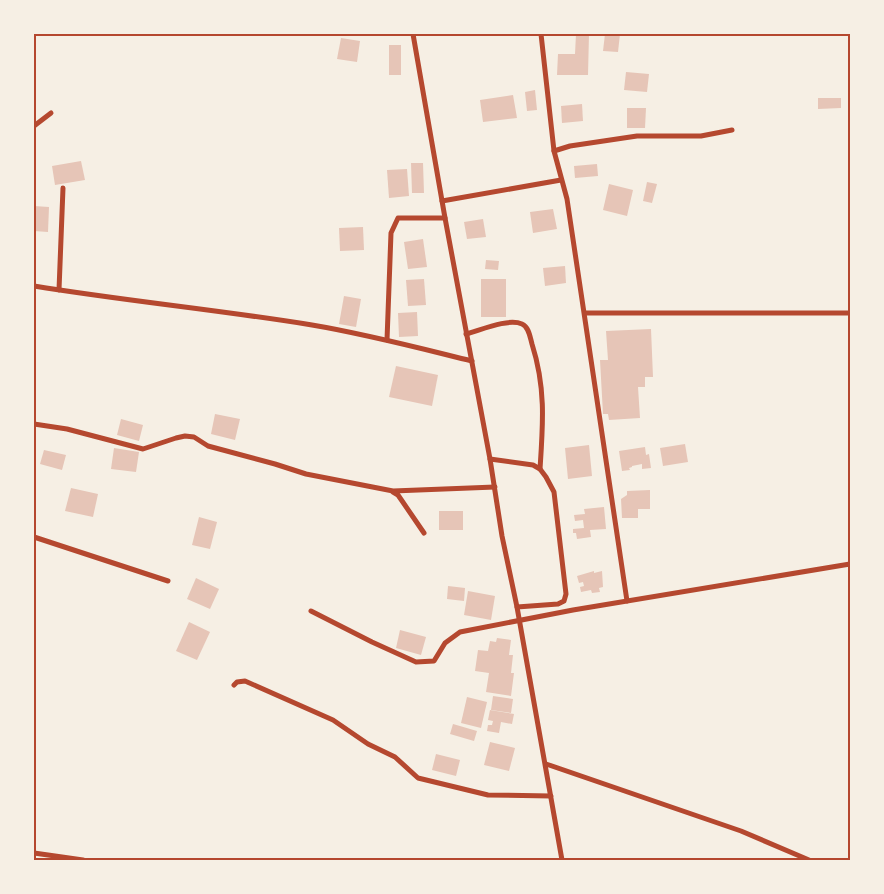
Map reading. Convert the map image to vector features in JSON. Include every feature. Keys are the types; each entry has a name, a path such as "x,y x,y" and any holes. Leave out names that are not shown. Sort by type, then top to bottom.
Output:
{"street":[{"path":"413,34 495,487 502,536 517,607 562,860"},
{"path":"541,34 554,151 567,199 628,601"},
{"path":"34,126 52,113"},
{"path":"554,151 578,145 637,136 701,136 732,130"},
{"path":"442,201 561,180"},
{"path":"59,290 63,188"},
{"path":"387,340 391,233 395,222 398,218 445,218"},
{"path":"34,286 312,325 387,340 472,361"},
{"path":"585,313 850,313"},
{"path":"466,334 507,323 522,324 528,329 539,366 544,409 540,469"},
{"path":"34,424 67,429 142,449 185,436 194,437 208,446 306,474 393,491 495,487"},
{"path":"490,459 533,465 540,469 554,492 566,594 564,601 558,604 517,607"},
{"path":"393,491 398,495 424,533"},
{"path":"34,537 168,581"},
{"path":"312,611 416,662 434,661 445,643 460,632 519,620 850,564"},
{"path":"234,685 237,682 244,681 333,720 368,744 395,757 418,778 488,795 551,796"},
{"path":"546,764 741,831 809,860"},
{"path":"34,853 84,860"}],"building":[{"path":"576,34 589,34 588,75 557,75 558,54 575,54"},
{"path":"605,34 620,34 618,52 603,51"},
{"path":"341,38 360,41 357,62 337,59"},
{"path":"389,45 401,45 401,75 389,75"},
{"path":"626,72 649,74 647,92 624,90"},
{"path":"535,90 537,110 527,111 525,92"},
{"path":"513,95 517,118 483,122 480,100"},
{"path":"818,98 841,98 841,108 818,109"},
{"path":"582,104 583,121 562,123 561,106"},
{"path":"627,108 646,108 645,128 627,128"},
{"path":"81,161 85,180 55,185 52,166"},
{"path":"411,163 423,163 424,193 412,193"},
{"path":"597,164 598,176 575,178 574,166"},
{"path":"407,169 409,196 389,198 387,170"},
{"path":"647,182 657,184 652,203 643,201"},
{"path":"609,184 633,190 627,216 603,210"},
{"path":"34,206 49,207 48,232 34,231"},
{"path":"553,209 557,229 533,233 530,212"},
{"path":"483,219 486,237 467,239 464,222"},
{"path":"363,227 364,250 340,251 339,228"},
{"path":"423,239 427,267 408,269 404,242"},
{"path":"486,260 499,261 498,270 485,269"},
{"path":"565,266 566,283 545,286 543,268"},
{"path":"424,279 426,305 408,306 406,280"},
{"path":"481,279 506,279 506,317 481,317"},
{"path":"344,296 361,299 356,327 339,324"},
{"path":"417,312 418,336 399,337 398,313"},
{"path":"651,329 653,377 645,377 645,387 638,387 640,418 609,420 608,414 603,414 600,360 608,360 606,331"},
{"path":"396,366 438,375 432,406 389,397"},
{"path":"215,414 240,419 235,440 211,434"},
{"path":"121,419 143,425 139,441 117,435"},
{"path":"685,444 688,462 663,466 660,448"},
{"path":"589,445 592,476 568,479 565,448"},
{"path":"645,447 646,455 649,454 651,468 642,469 642,464 632,466 629,468 630,470 622,471 619,451"},
{"path":"114,448 139,452 136,472 111,469"},
{"path":"44,450 66,455 62,470 40,464"},
{"path":"71,488 98,494 93,517 65,511"},
{"path":"650,490 650,509 638,509 638,518 622,518 621,499 627,495 627,491"},
{"path":"604,507 606,529 590,530 591,537 577,539 573,529 584,528 583,520 575,521 574,515 585,514 584,509"},
{"path":"439,511 463,511 463,530 439,530"},
{"path":"199,517 217,522 210,549 192,545"},
{"path":"594,571 594,573 602,571 603,587 599,588 600,592 592,593 591,590 581,592 580,587 584,586 583,582 579,583 577,576"},
{"path":"196,578 219,589 210,609 187,599"},
{"path":"448,586 465,588 464,601 447,599"},
{"path":"468,591 495,596 491,620 464,615"},
{"path":"189,622 210,632 197,660 176,651"},
{"path":"400,630 426,637 421,655 396,648"},
{"path":"497,638 511,640 509,655 513,655 511,673 514,673 511,696 486,692 489,673 475,671 478,650 488,651 490,641 496,642"},
{"path":"493,696 513,699 511,713 491,710"},
{"path":"467,697 487,702 481,728 461,723"},
{"path":"490,710 514,714 512,724 501,722 499,733 487,731 488,725 492,725 493,721 488,720"},
{"path":"453,724 477,731 474,741 450,734"},
{"path":"490,742 515,748 509,771 484,765"},
{"path":"436,754 460,760 456,776 432,770"}]}
